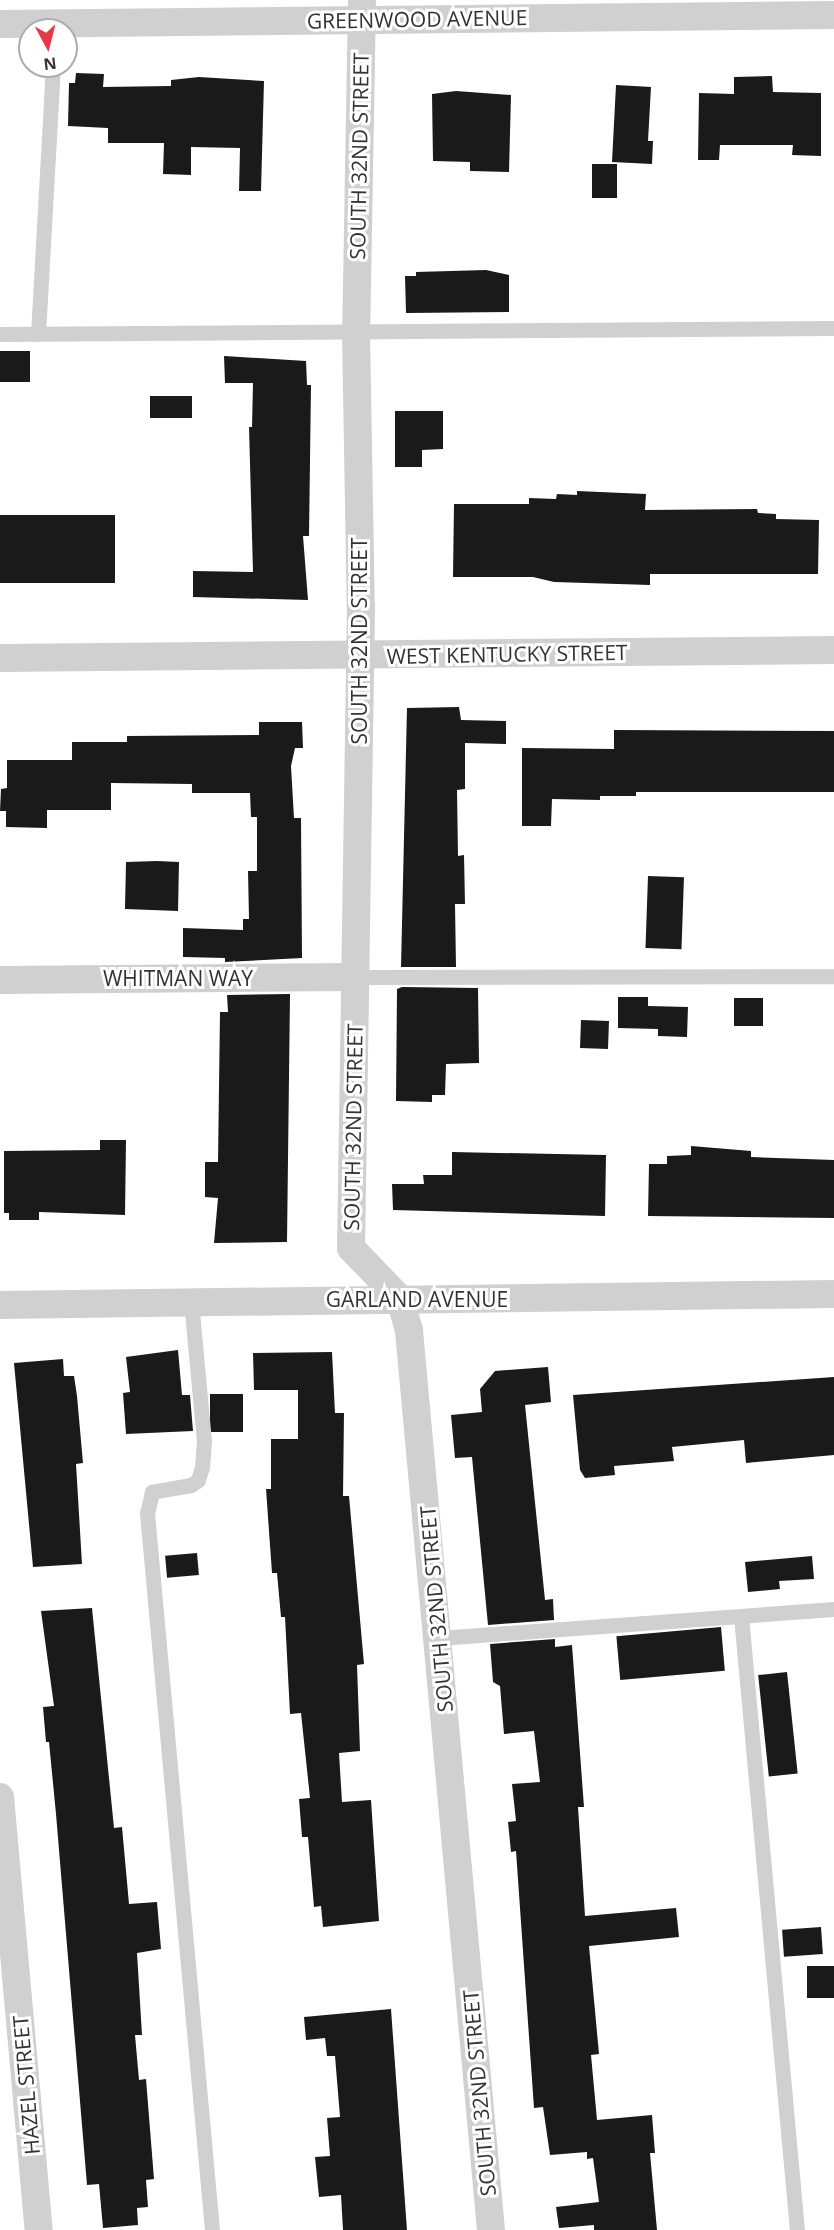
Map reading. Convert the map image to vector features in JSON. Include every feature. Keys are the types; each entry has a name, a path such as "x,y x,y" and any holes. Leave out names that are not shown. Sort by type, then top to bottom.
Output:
{"street":[{"name":"GREENWOOD AVENUE","path":"78,26 361,10 834,15"},
{"name":"SOUTH 32ND STREET","path":"361,10 356,332 359,656 351,1248 400,1299 409,1330 439,1638 491,2230"},
{"name":"GREENWOOD AVENUE","path":"0,24 18,25"},
{"name":"WEST KENTUCKY STREET","path":"0,658 834,650"},
{"name":"WHITMAN WAY","path":"0,980 356,977"},
{"name":"GARLAND AVENUE","path":"0,1305 834,1294"},
{"name":"HAZEL STREET","path":"0,1797 39,2230"}],"lane":[{"path":"38,334 52,78"},
{"path":"0,334 834,328"},
{"path":"356,977 834,976"},
{"path":"191,1301 204,1440 202,1467 198,1480 191,1485 152,1492 147,1513 212,2230"},
{"path":"439,1638 834,1609"},
{"path":"741,1616 796,2230"}],"building":[{"path":"78,73 104,74 103,87 171,86 171,80 199,77 264,81 261,191 239,191 240,148 191,147 191,175 163,174 164,143 108,143 108,128 68,126 69,83 75,83"},
{"path":"772,76 773,92 821,93 821,156 792,155 793,145 720,145 719,160 698,160 699,93 734,94 734,77"},
{"path":"616,85 651,87 648,141 653,141 652,164 612,162"},
{"path":"456,91 511,95 509,172 470,171 470,162 433,161 432,94"},
{"path":"592,164 617,164 617,198 592,198"},
{"path":"486,270 509,275 509,312 406,313 405,276 416,276 416,272"},
{"path":"0,351 30,351 30,382 0,382"},
{"path":"224,356 306,361 307,385 311,385 309,536 303,536 308,600 193,597 193,571 253,572 249,427 252,427 253,383 225,383"},
{"path":"150,396 192,396 192,418 150,418"},
{"path":"395,411 443,411 443,449 422,450 422,467 395,467"},
{"path":"577,491 646,494 645,510 757,509 758,513 776,514 776,519 819,520 818,574 650,574 650,585 554,582 533,577 453,577 454,504 529,504 529,498 556,499 557,494 577,495"},
{"path":"0,515 115,515 115,583 0,583"},
{"path":"459,707 461,720 506,721 506,744 465,743 465,789 457,790 458,856 464,855 465,904 455,904 456,967 401,967 407,708"},
{"path":"259,722 302,722 303,748 295,748 291,766 294,818 301,818 302,958 225,962 225,958 183,957 183,928 243,930 243,919 249,919 248,871 257,871 257,817 251,817 250,793 192,793 192,784 111,783 111,810 47,810 47,828 6,827 6,811 0,811 1,789 7,788 7,760 72,760 72,742 127,742 127,736 259,735"},
{"path":"614,730 834,731 834,792 636,792 636,796 600,796 600,800 552,799 551,826 522,826 522,748 614,749"},
{"path":"126,862 179,862 178,911 125,909"},
{"path":"648,876 684,877 681,949 645,948"},
{"path":"402,987 478,988 479,1063 446,1064 445,1095 432,1095 432,1102 396,1101 397,989"},
{"path":"290,994 287,1242 214,1243 218,1198 205,1197 205,1162 218,1162 220,1012 228,1012 227,995"},
{"path":"618,997 648,997 648,1006 688,1007 687,1037 658,1036 658,1029 618,1028"},
{"path":"734,998 763,998 763,1026 734,1026"},
{"path":"581,1020 609,1021 608,1049 580,1048"},
{"path":"100,1140 126,1140 125,1215 39,1212 39,1220 9,1220 9,1213 4,1213 4,1151 100,1150"},
{"path":"691,1146 751,1151 751,1157 834,1160 834,1218 648,1216 649,1164 667,1164 667,1156 691,1155"},
{"path":"452,1152 606,1155 605,1216 393,1210 392,1184 424,1184 423,1175 452,1175"},
{"path":"178,1350 182,1395 190,1395 193,1431 126,1434 123,1393 130,1392 126,1357"},
{"path":"332,1352 335,1413 344,1413 343,1496 349,1496 364,1664 357,1665 360,1751 339,1753 342,1802 371,1800 379,1921 323,1927 321,1906 314,1907 308,1837 302,1837 299,1799 310,1798 301,1713 290,1714 285,1617 281,1617 277,1573 272,1573 266,1489 271,1489 271,1439 298,1439 298,1390 254,1390 253,1353"},
{"path":"63,1359 64,1376 74,1376 77,1396 83,1463 76,1464 82,1564 33,1567 14,1363"},
{"path":"548,1367 551,1402 525,1405 545,1600 553,1599 554,1620 488,1625 472,1457 455,1458 451,1415 482,1412 480,1389 495,1371"},
{"path":"834,1377 834,1455 746,1463 744,1440 672,1447 674,1461 614,1466 615,1475 585,1478 580,1470 573,1395"},
{"path":"210,1394 243,1394 243,1432 210,1432"},
{"path":"197,1553 199,1575 167,1578 165,1556"},
{"path":"812,1556 814,1579 779,1581 780,1589 748,1592 745,1562"},
{"path":"92,1608 114,1828 122,1827 129,1904 157,1902 161,1949 137,1953 142,2035 135,2035 139,2080 146,2079 154,2179 146,2180 148,2207 137,2208 138,2225 103,2228 99,2184 87,2185 56,1814 43,1707 54,1706 41,1611"},
{"path":"721,1627 725,1671 620,1680 616,1636"},
{"path":"555,1639 555,1647 572,1645 584,1807 578,1807 585,1916 676,1908 679,1937 589,1946 599,2054 591,2055 597,2120 652,2115 655,2153 650,2153 657,2230 594,2230 594,2225 559,2228 556,2207 599,2202 593,2158 587,2159 587,2152 550,2155 543,2107 534,2108 516,1851 511,1852 508,1822 516,1821 512,1784 540,1782 534,1731 504,1734 500,1686 493,1682 490,1644"},
{"path":"787,1672 798,1773 769,1776 758,1675"},
{"path":"821,1927 823,1954 784,1957 782,1930"},
{"path":"807,1966 834,1966 834,1998 807,1998"},
{"path":"391,2009 407,2230 343,2230 341,2195 319,2197 315,2157 330,2156 327,2118 340,2117 335,2056 327,2056 325,2038 306,2040 304,2017"}]}
